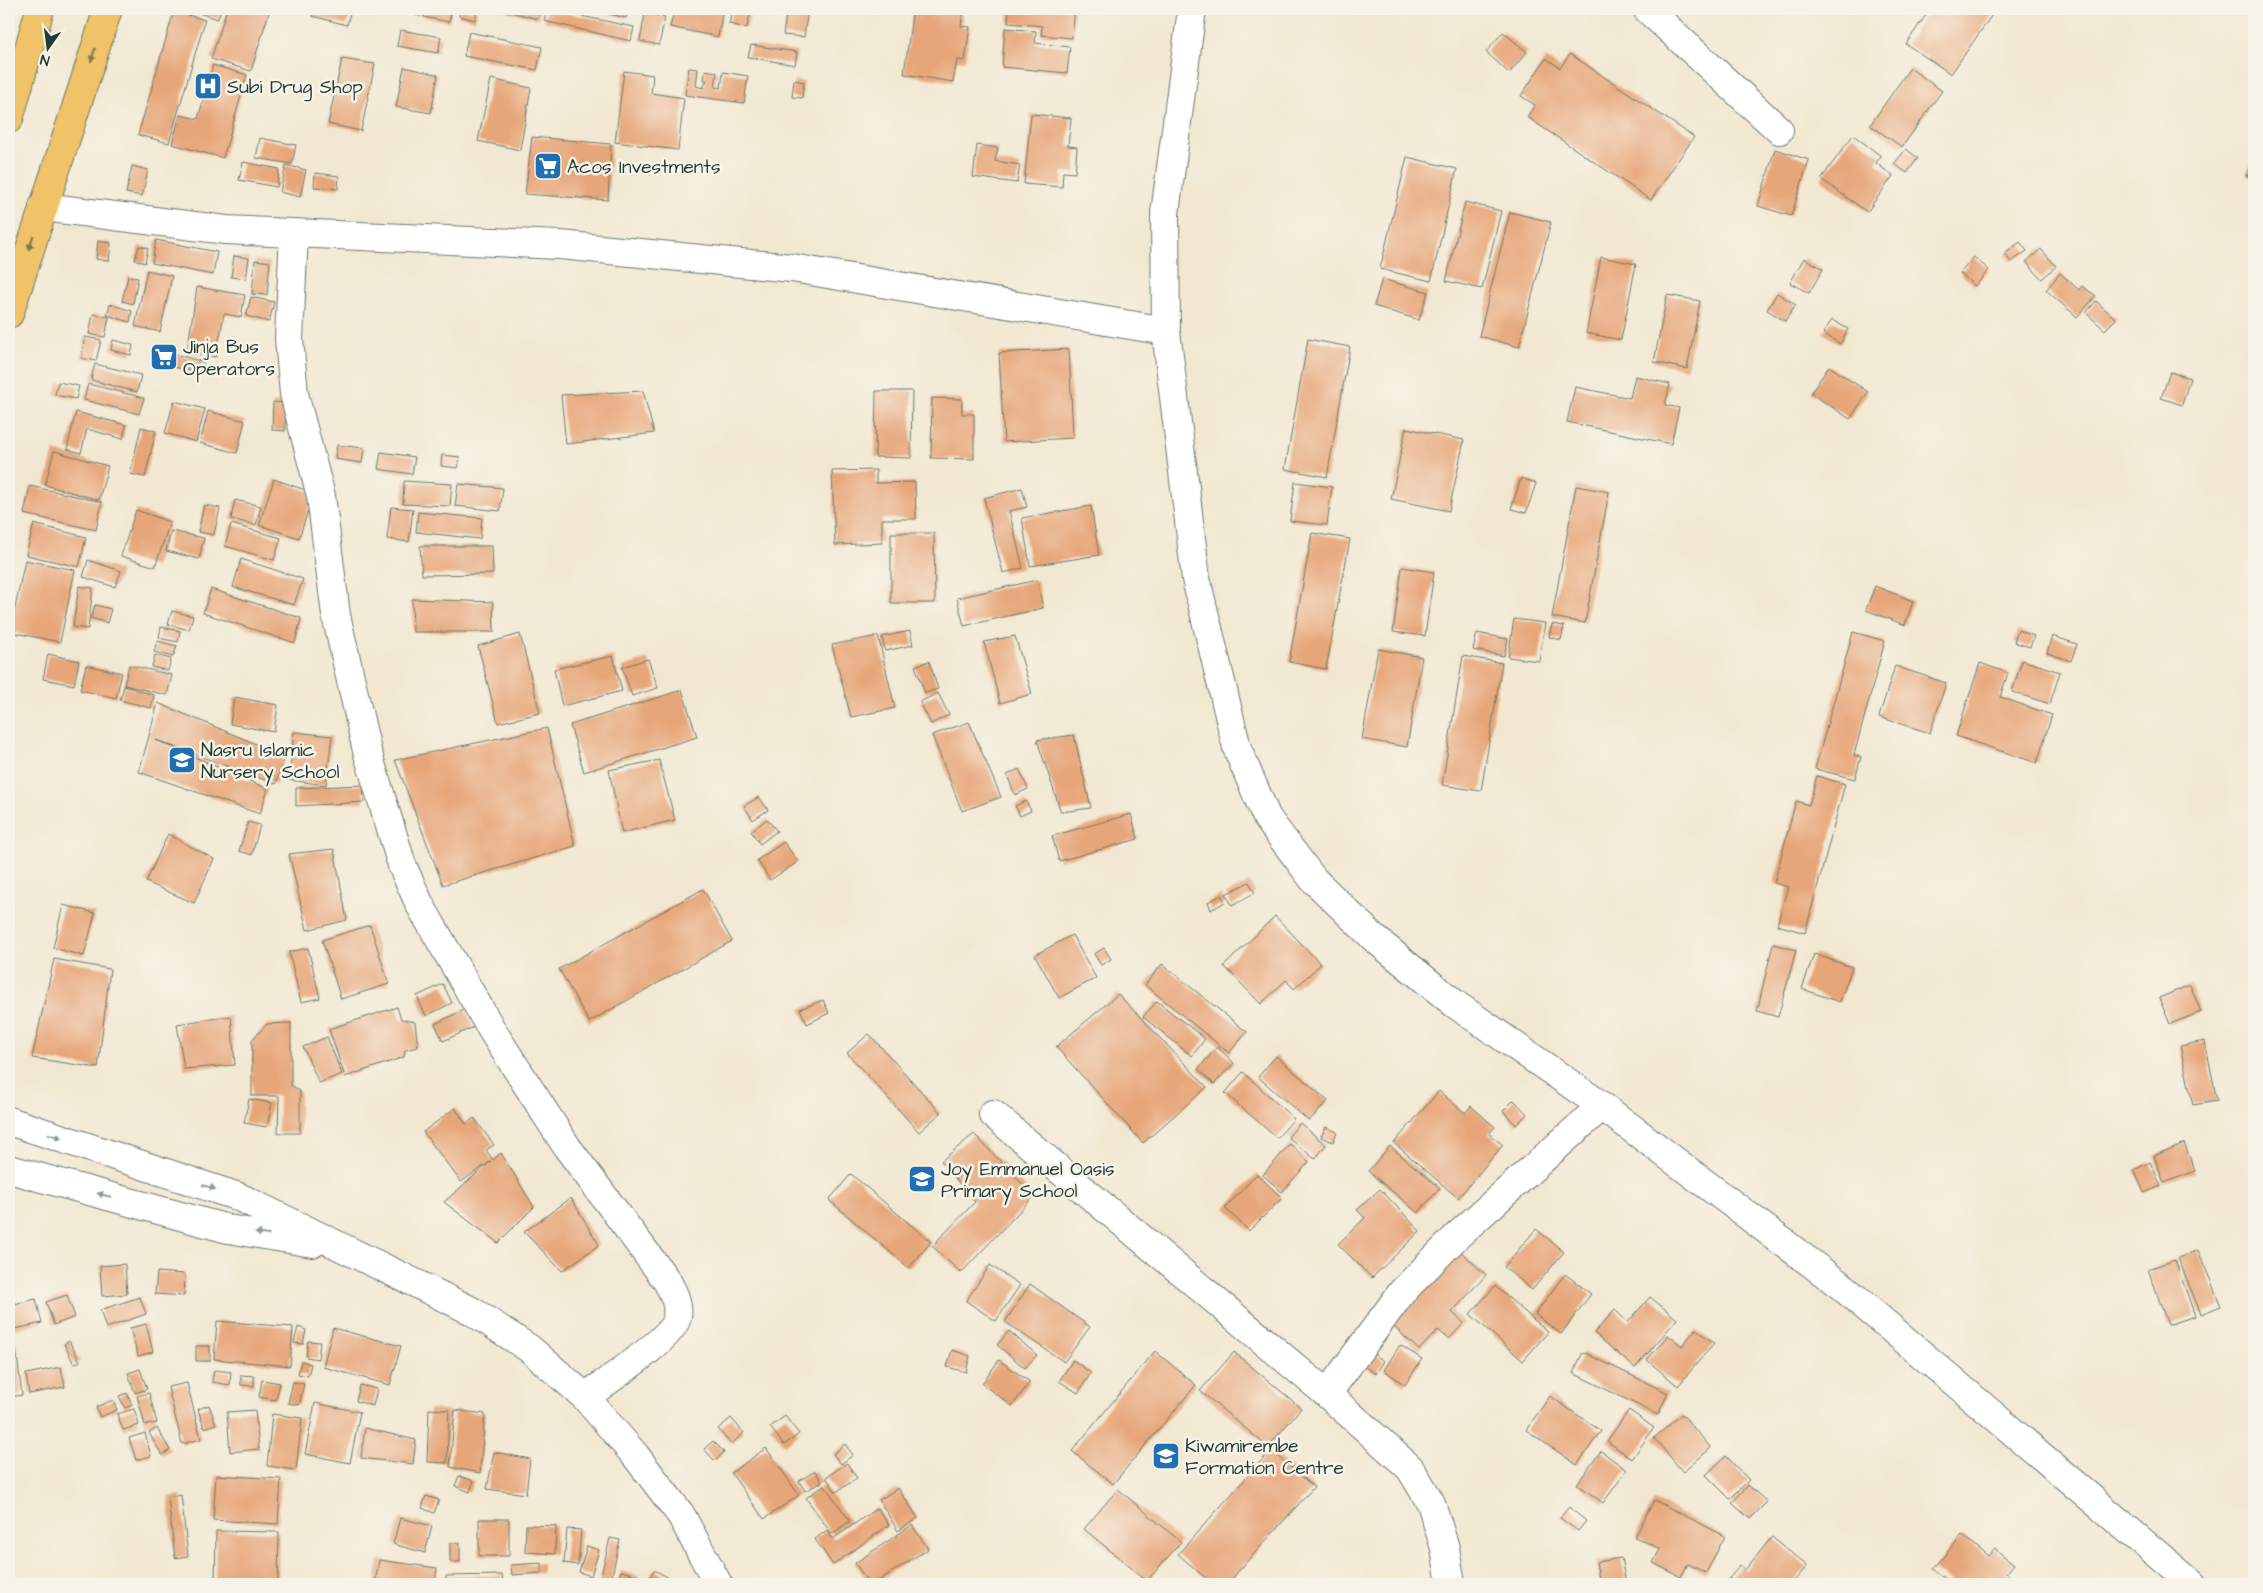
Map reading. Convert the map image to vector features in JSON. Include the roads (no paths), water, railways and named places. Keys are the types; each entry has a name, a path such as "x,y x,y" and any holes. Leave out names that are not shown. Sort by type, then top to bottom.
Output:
{"highway":[{"path":"9,119 40,9"},
{"path":"9,314 108,9"}],"street":[{"path":"1192,9 1165,213 1166,330 1196,579 1237,748 1267,818 1313,879 1376,939 1455,1004 1602,1106 1840,1285 2192,1584"},
{"path":"1646,9 1779,130"},
{"path":"43,207 226,230 560,245 792,268 1166,330"},
{"path":"294,233 289,339 294,394 320,496 336,615 365,741 402,865 420,904 493,1032 567,1147 667,1282 677,1301 677,1320 664,1338 585,1397"},
{"path":"1326,1394 1402,1292 1457,1236 1602,1106"},
{"path":"993,1114 1326,1394 1410,1468 1431,1503 1445,1548 1451,1584"},
{"path":"9,1121 239,1196 472,1311 530,1349 585,1397 635,1455 681,1515 718,1584"},
{"path":"9,1169 228,1228 344,1249"}],"place":[{"name":"Subi Drug Shop","path":"208,86"},
{"name":"Acos Investments","path":"548,166"},
{"name":"Jinja Bus Operators","path":"164,357"},
{"name":"Nasru Islamic Nursery School","path":"182,760"},
{"name":"Joy Emmanuel Oasis Primary School","path":"922,1179"},
{"name":"Kiwamirembe Formation Centre","path":"1166,1456"}]}
